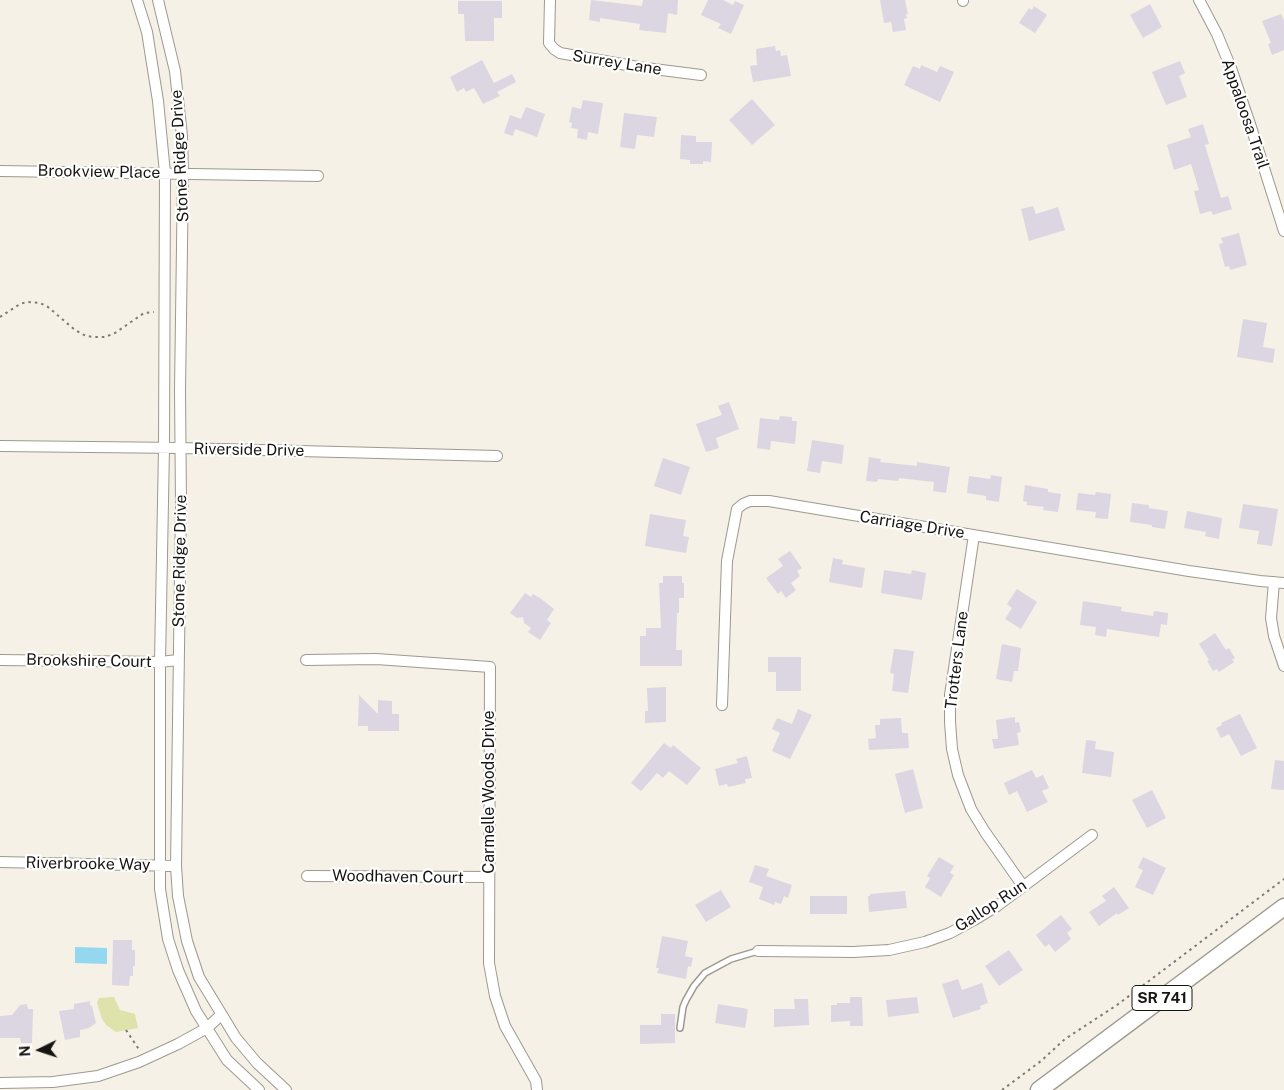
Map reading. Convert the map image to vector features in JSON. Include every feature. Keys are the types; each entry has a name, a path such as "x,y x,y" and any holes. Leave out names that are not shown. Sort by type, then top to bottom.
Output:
{"main road":[{"name":"SR 741","path":"1040,1090 1284,907"}],"street":[{"name":"Stone Ridge Drive","path":"137,0 147,32 158,101 165,174 164,448 160,662 160,888 168,939 185,989 196,1011 227,1060 258,1090"},
{"name":"Stone Ridge Drive","path":"158,0 174,71 182,136 184,174 180,390 176,866 178,896 187,941 199,977 236,1038 250,1055 286,1090"},
{"name":"Surrey Lane","path":"550,0 549,43 560,53 701,76"},
{"name":"Appaloosa Trail","path":"1199,0 1217,34 1252,127 1284,231"},
{"name":"Brookview Place","path":"0,171 318,176"},
{"name":"Riverside Drive","path":"0,446 181,448 497,456"},
{"name":"Carriage Drive","path":"722,705 724,598 727,561 737,509 750,501 769,501 1188,571 1279,583"},
{"name":"Trotters Lane","path":"974,535 950,695 952,749 958,775 972,809 985,832 1023,886"},
{"path":"1279,583 1271,618 1274,636 1284,666"},
{"name":"Carmelle Woods Drive","path":"306,660 376,659 490,667 489,964 495,996 506,1026 536,1082 538,1090"},
{"name":"Brookshire Court","path":"0,660 160,662 178,660"},
{"name":"Gallop Run","path":"758,951 853,952 889,950 907,947 950,933 982,916 1092,836"},
{"name":"Riverbrooke Way","path":"0,862 176,866"},
{"name":"Woodhaven Court","path":"307,876 489,877"},
{"path":"0,1084 20,1086 98,1076 145,1059 178,1044 207,1028 221,1015"}],"lane":[{"path":"680,1028 686,1000 694,986 705,973 731,959 758,951"}],"path":[{"path":"0,317 20,304 27,302 40,303 48,306 75,330 86,336 106,337 144,313 159,312"},
{"path":"1002,1090 1065,1039 1117,1005 1284,879"},
{"path":"126,1030 145,1059"}],"green space":[{"path":"114,997 120,1010 135,1014 138,1028 116,1032 106,1025 97,1003 99,998"}],"water":[{"path":"75,947 107,948 107,964 75,963"}],"building":[{"path":"591,0 642,6 643,0 678,0 677,15 668,13 666,33 639,30 640,24 600,18 600,22 589,20"},
{"path":"708,0 723,0 733,5 735,1 744,5 731,34 718,28 721,24 701,15"},
{"path":"880,0 905,0 908,14 906,14 907,18 904,19 906,30 893,32 891,22 884,23"},
{"path":"458,1 502,1 502,18 494,18 494,41 465,41 464,14 458,14"},
{"path":"1150,4 1162,27 1143,38 1130,15"},
{"path":"1034,6 1047,15 1035,33 1019,23 1029,8 1032,10"},
{"path":"1281,14 1284,21 1284,50 1272,55 1268,44 1271,43 1262,21"},
{"path":"775,46 776,51 780,50 781,56 787,55 791,76 753,82 750,66 757,65 756,49"},
{"path":"482,60 494,83 512,74 516,82 497,92 500,96 483,104 474,88 466,92 464,88 457,92 450,77"},
{"path":"1180,61 1185,73 1179,76 1187,97 1166,105 1152,72"},
{"path":"921,65 937,72 940,66 954,72 940,102 904,85 913,66 920,69"},
{"path":"752,99 775,125 752,145 729,120"},
{"path":"583,100 603,103 598,134 588,132 587,140 577,138 578,129 571,128 572,123 569,122 572,107 581,109"},
{"path":"526,107 545,114 537,137 515,129 513,136 504,133 510,115 521,119"},
{"path":"624,113 657,117 654,137 637,135 635,149 620,147"},
{"path":"1203,124 1209,144 1205,145 1221,198 1228,196 1232,209 1213,215 1211,211 1200,214 1194,191 1199,190 1191,164 1174,170 1167,145 1191,137 1188,129"},
{"path":"681,135 696,136 696,142 712,142 711,162 703,161 703,164 690,164 690,160 680,159"},
{"path":"1033,206 1036,214 1058,207 1065,230 1029,241 1021,209"},
{"path":"1239,233 1247,265 1230,270 1229,266 1225,267 1219,244 1223,243 1221,238"},
{"path":"1243,319 1267,323 1263,347 1275,349 1273,363 1237,357"},
{"path":"729,402 739,429 716,438 719,448 706,452 696,424 722,415 718,406"},
{"path":"780,416 792,417 792,421 797,421 795,444 771,441 770,450 757,448 760,418 779,420"},
{"path":"812,440 844,445 842,464 822,461 820,473 807,471"},
{"path":"869,457 881,459 880,462 917,466 917,462 950,467 946,493 933,491 934,482 899,478 898,481 878,479 877,482 866,481"},
{"path":"663,458 690,467 681,495 654,486"},
{"path":"991,475 1002,477 999,502 986,500 986,496 967,493 969,476 990,479"},
{"path":"1025,485 1048,489 1048,492 1061,494 1058,512 1043,510 1044,507 1027,505 1027,502 1023,501"},
{"path":"1096,492 1111,494 1108,519 1095,518 1096,512 1076,510 1078,493 1095,495"},
{"path":"1132,503 1149,505 1149,508 1168,511 1165,529 1130,522"},
{"path":"1243,504 1278,509 1272,546 1257,544 1259,531 1239,528"},
{"path":"1187,511 1222,518 1219,539 1205,536 1206,532 1184,528"},
{"path":"650,514 686,520 683,536 689,537 686,553 645,546"},
{"path":"790,551 802,568 797,571 800,576 791,583 796,590 786,598 781,591 778,594 766,578 783,566 778,559"},
{"path":"833,558 843,560 842,564 865,568 862,588 829,582"},
{"path":"884,570 911,574 912,570 926,573 922,600 881,593"},
{"path":"663,576 682,576 682,583 684,583 684,598 679,598 679,613 677,613 676,650 682,650 682,666 640,666 640,636 646,636 646,628 661,628 659,583 663,583"},
{"path":"1017,589 1037,602 1021,629 1005,619 1012,608 1007,604"},
{"path":"525,593 531,597 533,594 554,609 547,620 551,623 540,640 528,632 531,628 524,623 523,617 517,618 510,613"},
{"path":"1083,601 1122,607 1121,611 1153,616 1154,611 1168,613 1167,625 1161,624 1159,637 1107,629 1106,637 1095,635 1096,627 1080,625"},
{"path":"1215,633 1226,650 1229,648 1235,658 1232,660 1234,662 1219,672 1217,669 1213,671 1207,661 1209,660 1199,644"},
{"path":"1002,644 1021,648 1018,671 1014,671 1012,682 996,679"},
{"path":"894,649 914,651 908,693 892,691 894,674 890,673"},
{"path":"768,657 801,657 801,691 776,691 776,672 768,672"},
{"path":"666,687 666,722 645,723 645,711 648,711 647,688"},
{"path":"359,695 378,714 378,700 392,701 392,714 399,714 399,731 368,731 368,726 358,726"},
{"path":"798,709 812,715 790,759 772,751 780,733 772,729 777,718 792,724"},
{"path":"1240,714 1257,748 1241,756 1229,734 1221,738 1216,728 1222,725 1221,723"},
{"path":"1015,717 1015,723 1019,722 1021,732 1017,733 1019,745 994,749 992,739 998,739 996,720"},
{"path":"901,718 902,733 908,733 909,748 869,750 868,739 876,738 875,725 880,725 880,719"},
{"path":"1086,740 1096,741 1095,749 1114,752 1111,777 1082,773"},
{"path":"664,743 671,748 673,745 701,768 687,785 669,771 663,778 657,773 641,791 631,783"},
{"path":"747,756 752,778 745,779 746,783 728,787 727,784 719,786 715,769 738,763 736,759"},
{"path":"1275,760 1284,761 1284,790 1271,789"},
{"path":"913,769 923,808 905,813 895,774"},
{"path":"1032,770 1036,778 1043,775 1049,788 1042,791 1048,802 1027,812 1017,791 1009,795 1004,783"},
{"path":"1152,790 1166,818 1147,828 1132,800"},
{"path":"939,857 954,866 950,873 954,875 941,897 925,887 930,878 927,876"},
{"path":"1143,857 1166,868 1153,895 1135,887 1143,870 1138,868"},
{"path":"755,865 769,869 766,876 792,885 788,898 784,896 781,904 775,902 774,905 759,899 763,887 749,882"},
{"path":"1114,887 1129,908 1118,915 1117,913 1099,926 1089,912 1106,901 1102,896"},
{"path":"721,890 731,907 706,922 695,905"},
{"path":"905,891 907,908 869,912 868,896 870,894"},
{"path":"810,896 847,896 847,914 810,914"},
{"path":"1061,915 1072,929 1067,933 1071,939 1055,952 1049,944 1045,947 1036,935"},
{"path":"662,936 688,941 685,956 693,958 691,967 688,966 686,979 657,973 659,968 656,968"},
{"path":"113,940 132,940 132,950 135,950 135,966 133,966 133,976 130,976 129,986 112,985"},
{"path":"1009,950 1023,970 999,986 985,966"},
{"path":"958,979 962,990 982,983 988,1003 980,1006 981,1009 953,1018 942,984"},
{"path":"850,997 862,997 863,1026 850,1026 850,1021 831,1022 831,1005 850,1003"},
{"path":"917,997 919,1013 888,1017 886,1000"},
{"path":"794,999 808,999 809,1025 774,1027 774,1009 795,1009"},
{"path":"90,1001 96,1023 89,1028 80,1030 80,1037 65,1040 59,1011 74,1009 74,1004"},
{"path":"27,1004 28,1009 33,1009 32,1043 21,1043 20,1038 0,1038 0,1016 12,1015 20,1005"},
{"path":"718,1004 748,1009 745,1028 715,1023"},
{"path":"661,1014 675,1014 675,1043 640,1044 640,1025 661,1025"}]}
